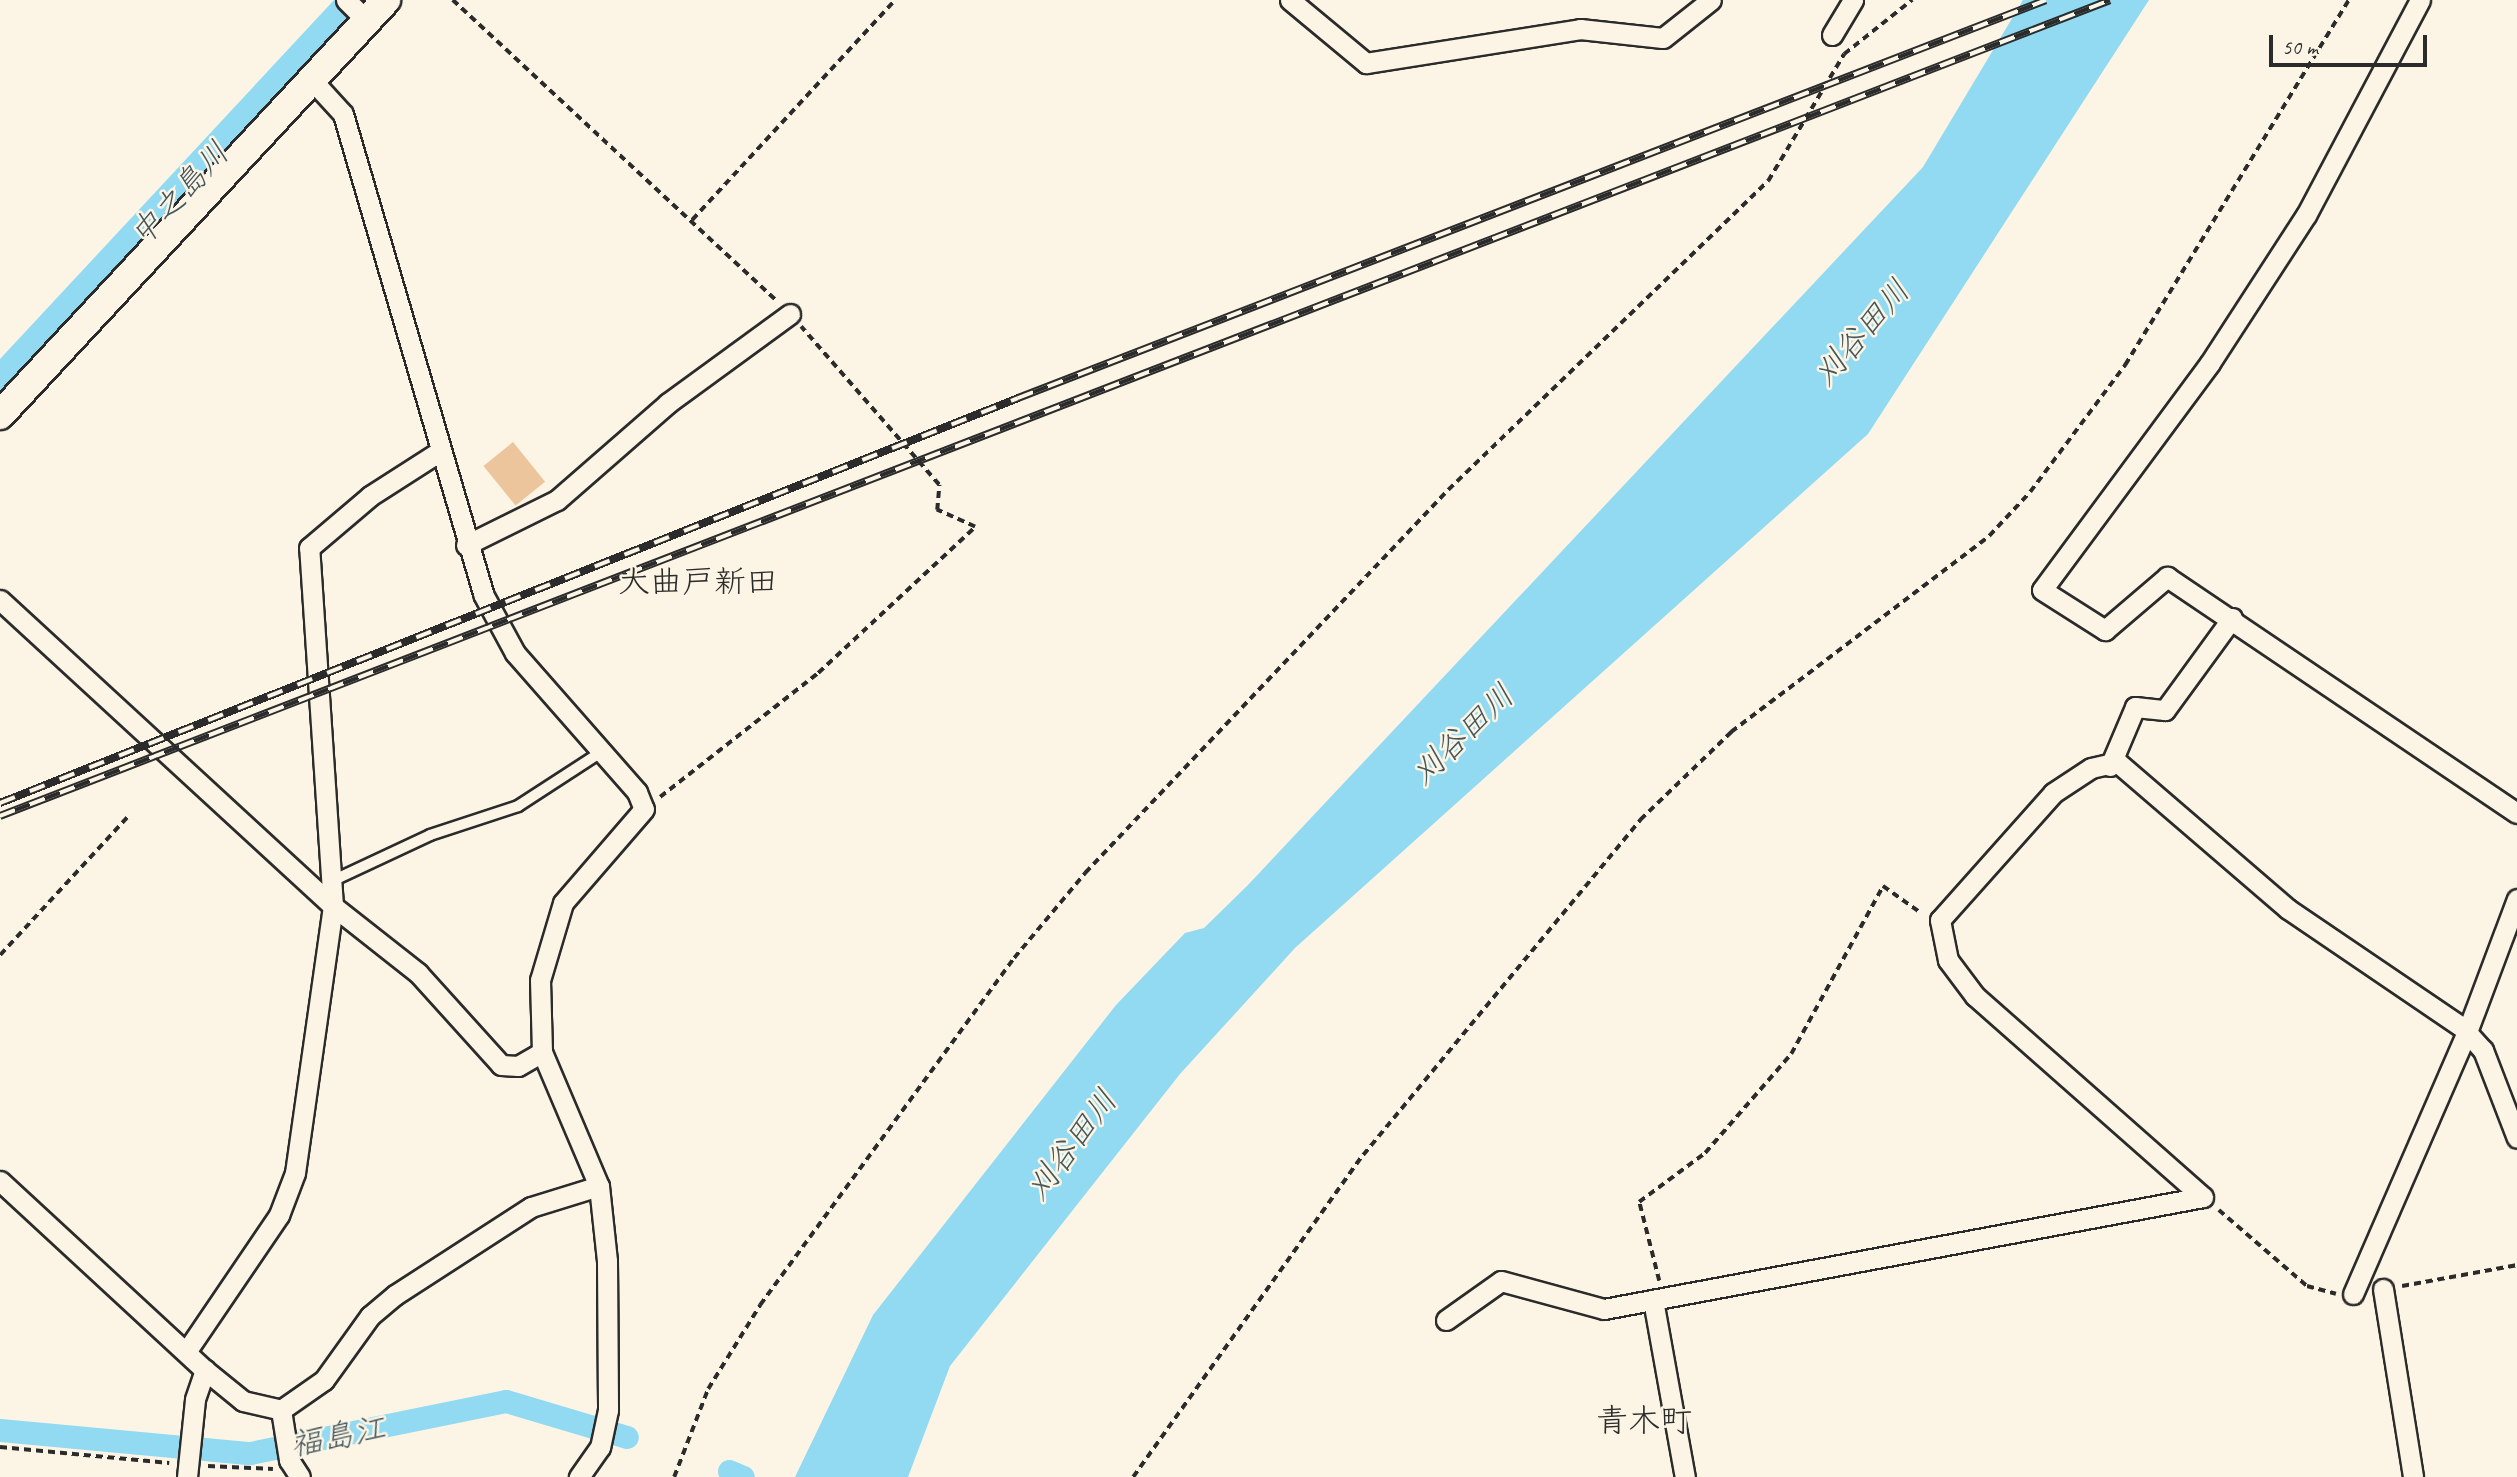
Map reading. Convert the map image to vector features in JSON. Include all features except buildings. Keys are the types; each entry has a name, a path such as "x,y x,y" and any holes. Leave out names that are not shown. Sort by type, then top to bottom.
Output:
{"main road":[{"path":"0,415 311,79 356,9 386,0"}],"street":[{"path":"1290,0 1366,63 1580,29 1663,38 1711,0"},
{"path":"1832,35 1853,0"},
{"path":"2420,0 2306,215 2210,363 2042,590 2105,630 2167,578 2232,618 2517,813"},
{"path":"311,79 343,114 466,545 483,594 515,653 601,752 644,809 563,902 540,980 542,1052 599,1186 608,1410 600,1447 579,1477"},
{"path":"466,545 557,500 668,403 790,314"},
{"path":"186,1352 287,1200 333,906 309,548 370,496 440,451"},
{"path":"0,600 333,906 418,974 501,1065 518,1066 542,1052"},
{"path":"2109,765 2135,707 2165,710 2232,618"},
{"path":"2203,1197 1975,996 1948,960 1941,920 2053,793 2091,768 2117,762 2288,909 2467,1032 2505,1095 2517,1138"},
{"path":"2353,1294 2467,1032 2517,900"},
{"path":"0,1181 205,1370 243,1401 281,1410 324,1380 370,1316 395,1295 531,1207 599,1186"},
{"path":"1446,1320 1501,1281 1576,1306 1653,1300 2203,1197"},
{"path":"2383,1289 2413,1477"},
{"path":"1653,1300 1685,1477"},
{"path":"187,1468 190,1432 205,1370"},
{"path":"281,1410 283,1430 294,1469"}],"lane":[{"path":"331,881 430,835 518,806 601,752"}],"path":[{"path":"453,0 790,314 939,485 937,510 975,527 818,673 644,809"},
{"path":"692,220 895,0"},
{"path":"674,1477 708,1389 760,1305 1014,958 1085,873 1448,490 1768,181 1844,54 1912,0"},
{"path":"1133,1477 1363,1156 1640,820 1731,732 1989,536 2030,492 2125,365 2348,0"},
{"path":"0,955 130,815"},
{"path":"1653,1300 1660,1284 1639,1202 1705,1153 1791,1054 1883,886 1945,932"},
{"path":"2203,1197 2307,1286 2353,1294"},
{"path":"2383,1289 2517,1265"},
{"path":"0,1447 187,1468 294,1469"}],"water":[{"name":"刈谷田川","path":"2023,0 2149,0 1868,434 1295,948 1180,1074 950,1366 908,1477 795,1477 873,1315 1116,1005 1185,933 1204,928 1247,886 1923,167"}],"waterway":[{"name":"中之島川","path":"0,387 360,0"},
{"name":"福島江","path":"0,1430 250,1453 506,1401 627,1437"},
{"name":"福島江","path":"729,1471 743,1477"}],"railway":[{"path":"0,803 1018,398 2046,0"},
{"path":"0,816 2110,0"}],"district":[{"name":"大曲戸新田","path":"698,582"},
{"name":"青木町","path":"1644,1421"}]}
